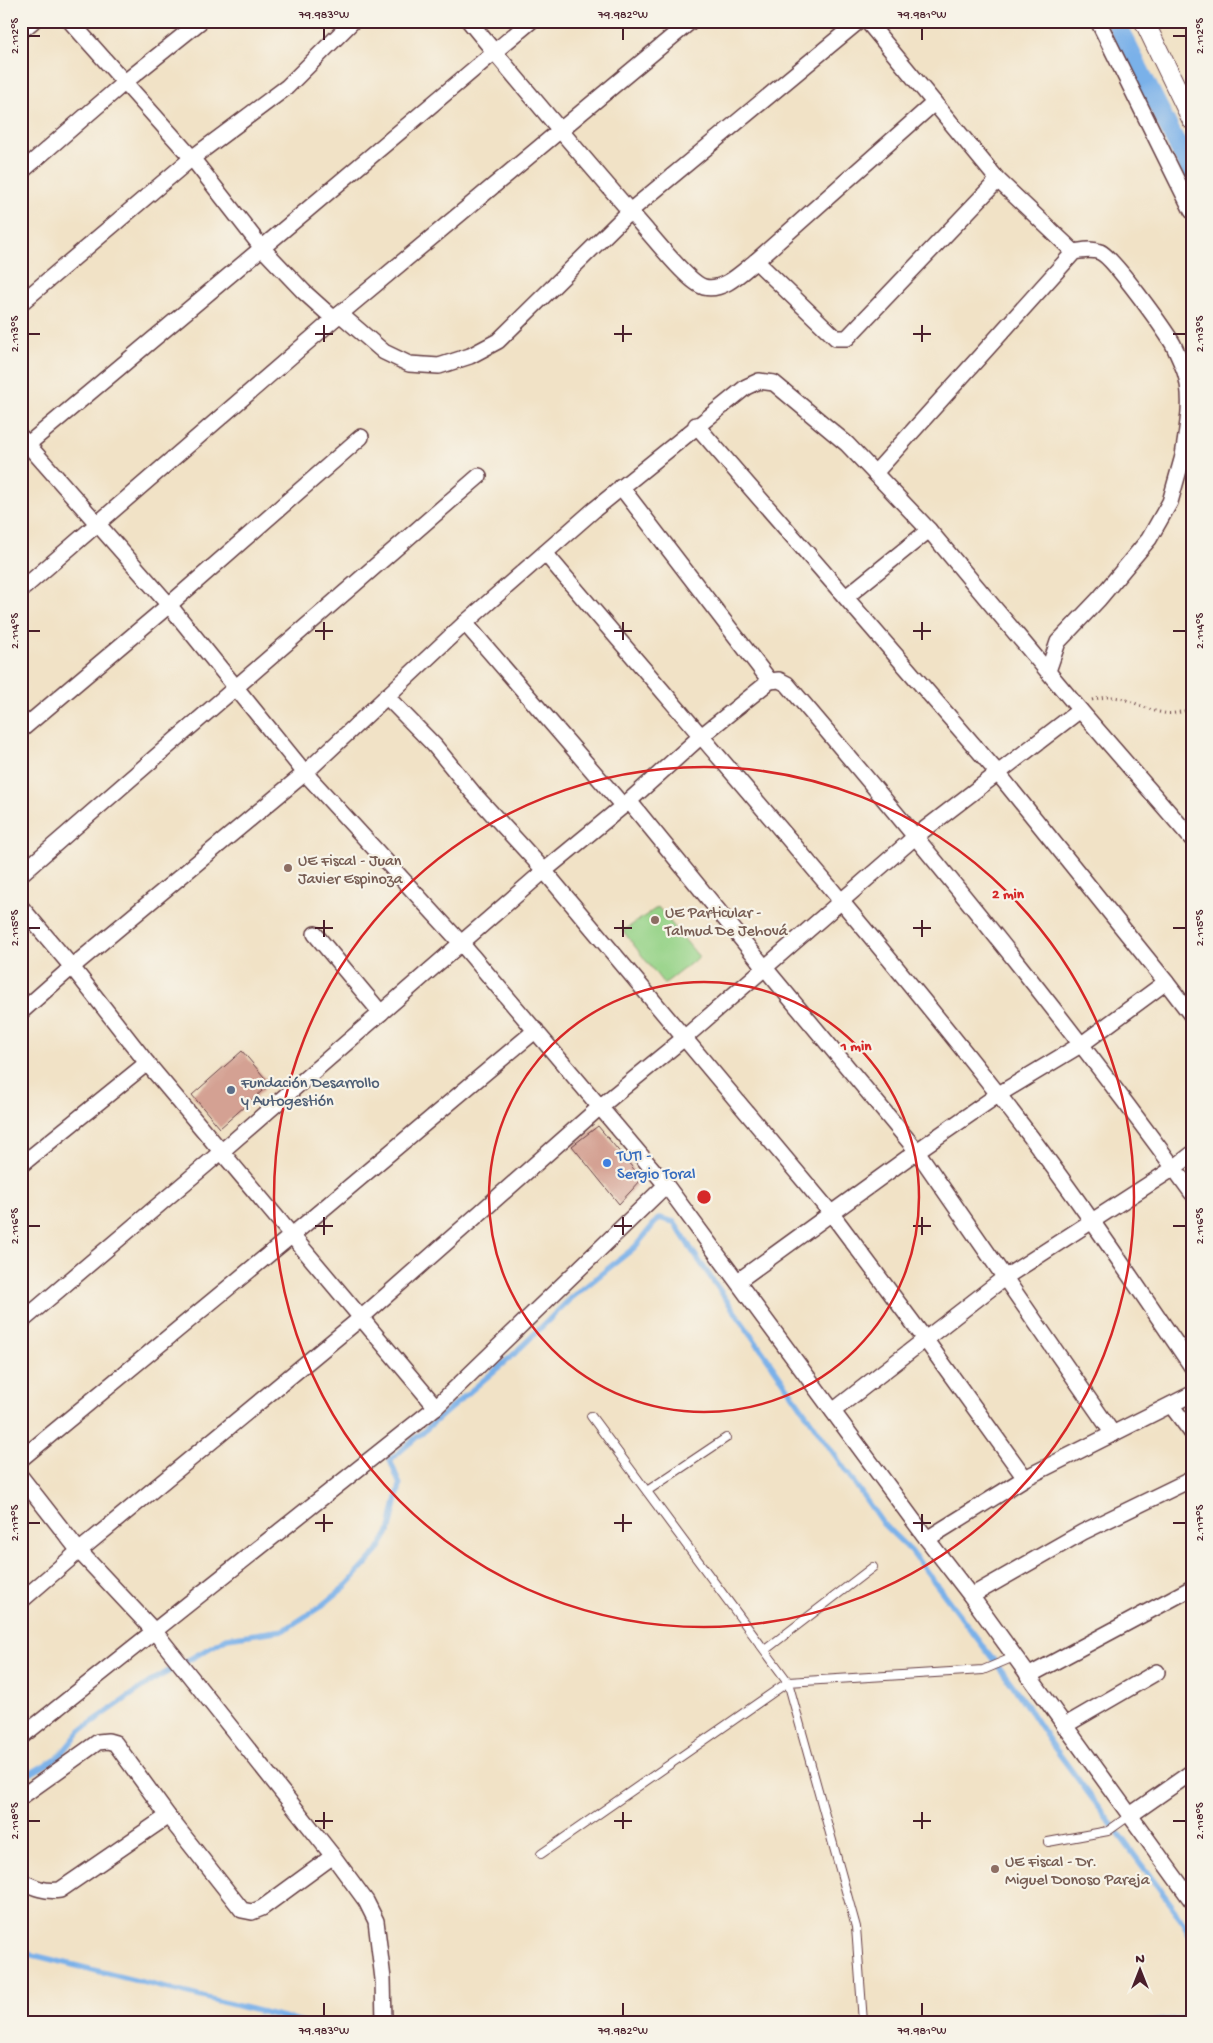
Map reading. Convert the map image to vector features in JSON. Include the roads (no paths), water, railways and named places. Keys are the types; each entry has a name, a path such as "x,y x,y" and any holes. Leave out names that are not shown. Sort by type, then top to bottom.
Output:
{"street":[{"path":"21,31 33,21"},
{"path":"70,21 192,158 262,248 304,292 384,352 409,364 439,366 470,356 498,341 630,211 858,21"},
{"path":"21,172 125,82 201,21"},
{"path":"21,303 192,158 287,87 353,21"},
{"path":"470,21 630,211 681,269 702,286 714,288 725,284 756,261 934,103"},
{"path":"531,21 262,248 23,444 169,605 235,689 305,773 460,943 601,1106 666,1185 971,1596 1192,1902"},
{"path":"21,590 337,316 691,21"},
{"path":"868,21 998,180 1074,252"},
{"path":"1098,21 1192,211"},
{"path":"1144,21 1192,120"},
{"path":"756,261 836,338 847,338 998,180"},
{"path":"875,473 1074,252 1094,250 1102,252 1173,345 1186,372 1190,393 1187,459 1170,502 1149,539 1105,592 1058,642 1048,672"},
{"path":"21,1012 72,967 305,773 465,623 622,487 746,386 759,381 774,383 847,444 929,530 1080,710 1192,839"},
{"path":"696,426 997,772 1192,1016"},
{"path":"21,730 169,605 361,437"},
{"path":"21,874 479,476"},
{"path":"622,487 770,681"},
{"path":"846,597 929,530"},
{"path":"546,553 700,737 841,901 999,1094 1093,1220 1192,1367"},
{"path":"465,623 626,804 917,1151 1112,1434"},
{"path":"21,1322 221,1152 544,871 626,804 700,737 770,681 780,680 787,684 916,836 1082,1044 1192,1193"},
{"path":"386,696 434,745 474,794 544,871 683,1039 831,1213 925,1338 1024,1478"},
{"path":"21,1601 362,1317 601,1106 683,1039 916,836 1080,710"},
{"path":"21,907 72,967 147,1063 436,1407"},
{"path":"315,934 381,1013"},
{"path":"738,1281 917,1151 999,1094 1082,1044 1166,982"},
{"path":"21,1459 292,1236 536,1030"},
{"path":"21,1165 147,1063"},
{"path":"833,1410 1004,1278 1174,1168 1192,1154"},
{"path":"21,1737 436,1407 666,1185"},
{"path":"927,1539 1024,1478 1192,1394"},
{"path":"1172,1405 1192,1433"},
{"path":"21,1478 79,1551 155,1632 333,1856 366,1901 376,1921 383,1979 384,2022"},
{"path":"971,1596 1084,1532 1192,1480"},
{"path":"1028,1676 1192,1588"},
{"path":"1064,1726 1157,1672"},
{"path":"21,1797 98,1742 108,1741 115,1743 168,1816 242,1910 252,1912 262,1908 333,1856"},
{"path":"1129,1816 1192,1772"},
{"path":"21,1881 39,1890 60,1890 168,1816"}],"lane":[{"path":"591,1416 788,1682 856,1927 863,2022"},
{"path":"647,1490 726,1438"},
{"path":"765,1650 873,1567"},
{"path":"541,1854 788,1682 983,1670 1014,1657"},
{"path":"1048,1842 1108,1831 1129,1816"}],"waterway":[{"path":"1115,21 1192,174"},
{"path":"21,1779 59,1757 81,1730 150,1682 227,1638 284,1630 320,1607 347,1585 377,1552 389,1532 400,1485 390,1460 513,1355 569,1300 635,1247 659,1218 674,1222 883,1524 911,1551 1014,1687 1051,1743 1176,1911 1192,1940"},
{"path":"21,1952 303,2022"},
{"path":"1151,2022 1192,2018"}],"place":[{"name":"UE Fiscal - Juan Javier Espinoza","path":"288,868"},
{"name":"UE Particular - Talmud De Jehová","path":"655,920"},
{"name":"Fundación Desarrollo y Autogestión","path":"231,1090"},
{"name":"TUTI - Sergio Toral","path":"607,1163"},
{"name":"UE Fiscal - Dr. Miguel Donoso Pareja","path":"995,1869"}]}
